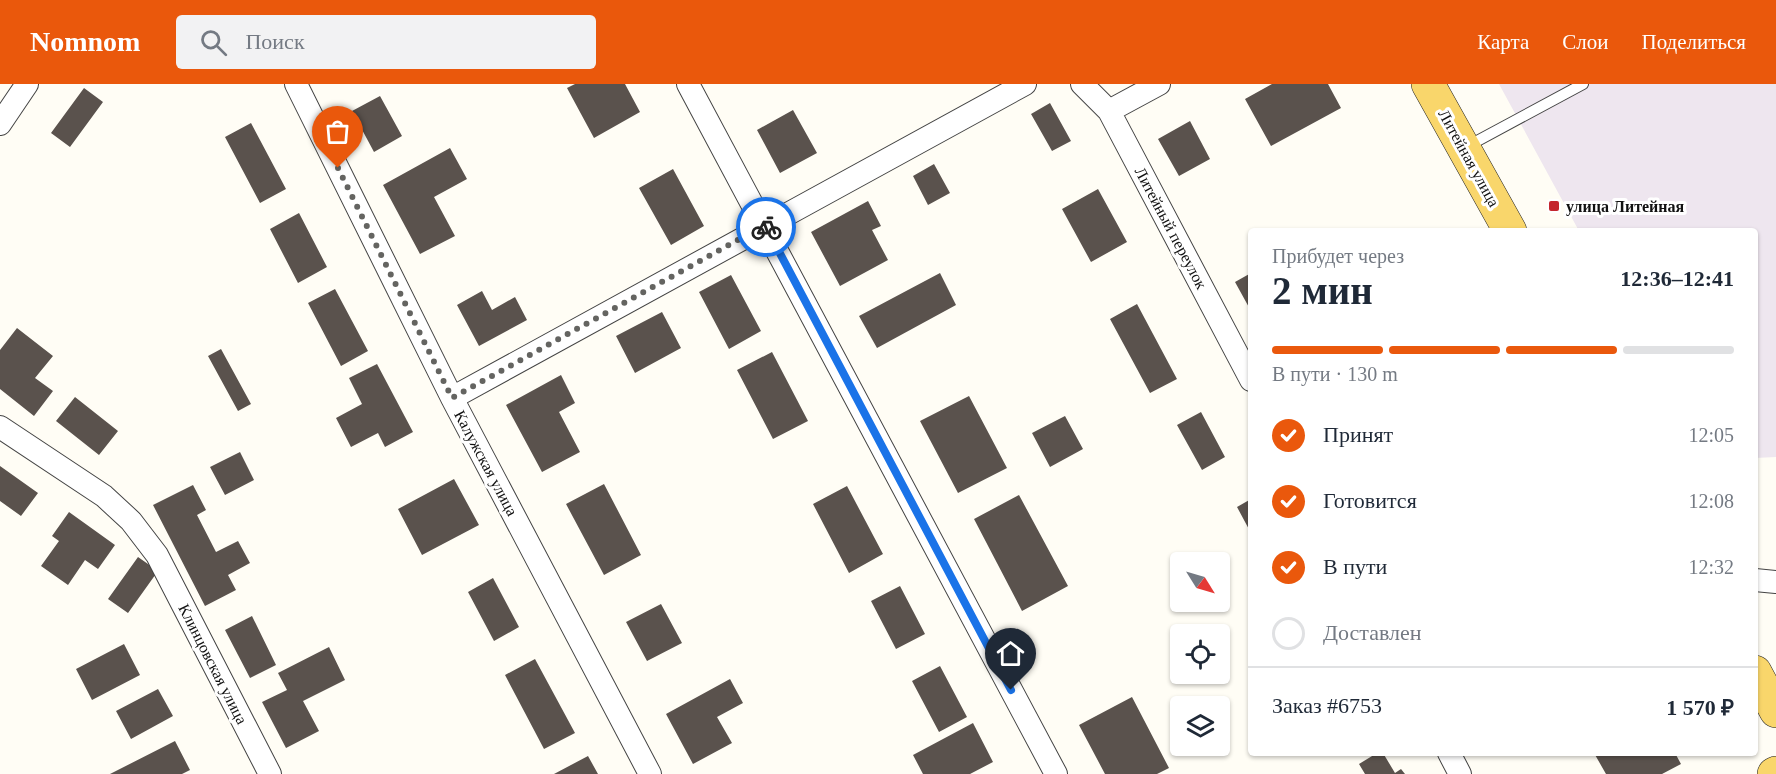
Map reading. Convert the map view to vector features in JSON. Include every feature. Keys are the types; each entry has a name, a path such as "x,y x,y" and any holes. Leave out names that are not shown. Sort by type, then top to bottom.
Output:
{"main road":[{"name":"Литейная улица","path":"1428,84 1508,228"},
{"path":"1758,676 1774,698"}],"street":[{"path":"0,124 27,84"},
{"name":"Калужская улица","path":"296,84 452,398 650,774"},
{"path":"688,84 1056,774"},
{"path":"452,398 1025,84"},
{"name":"Литейный переулок","path":"1082,84 1109,111 1248,374"},
{"path":"1109,111 1159,84"},
{"name":"Клинцовская улица","path":"0,427 104,496 131,521 157,555 270,774"},
{"path":"1758,580 1776,582"},
{"path":"1451,756 1460,774"}],"lane":[{"path":"1463,148 1583,84"}],"shaded area":[{"path":"1499,84 1776,84 1776,457 1758,458 1758,228 1577,228"}],"building":[{"path":"575,84 625,84 640,112 594,138 567,88"},
{"path":"1272,84 1328,84 1341,108 1271,146 1245,99"},
{"path":"84,88 103,102 70,147 51,133"},
{"path":"380,96 402,136 374,152 352,111"},
{"path":"1050,103 1071,141 1052,151 1031,114"},
{"path":"793,110 817,153 780,173 757,130"},
{"path":"1190,121 1210,159 1179,176 1158,139"},
{"path":"251,123 286,189 260,203 225,137"},
{"path":"450,148 467,179 434,197 455,236 420,254 383,185"},
{"path":"934,164 950,193 928,205 913,176"},
{"path":"673,169 704,226 671,245 639,188"},
{"path":"1098,189 1127,242 1091,262 1062,209"},
{"path":"868,201 881,226 872,230 888,260 840,286 811,232"},
{"path":"299,213 327,267 298,283 270,229"},
{"path":"940,273 956,305 877,348 859,316"},
{"path":"731,275 761,331 729,349 699,292"},
{"path":"1248,275 1248,306 1235,282"},
{"path":"335,289 368,351 341,366 308,303"},
{"path":"482,291 492,310 515,297 527,320 479,346 457,305"},
{"path":"1137,304 1177,379 1150,393 1110,319"},
{"path":"662,312 681,348 635,373 616,336"},
{"path":"17,328 53,356 35,378 53,391 34,416 0,389 0,350"},
{"path":"221,349 251,404 238,411 208,356"},
{"path":"772,352 808,421 773,439 737,370"},
{"path":"377,364 413,432 385,447 378,433 351,447 336,418 362,404 349,378"},
{"path":"561,375 575,403 559,412 580,452 542,472 506,405"},
{"path":"969,396 1007,468 958,493 920,421"},
{"path":"75,397 118,431 99,455 56,421"},
{"path":"1201,412 1225,457 1202,470 1177,425"},
{"path":"1065,416 1083,449 1050,467 1032,433"},
{"path":"240,452 254,480 225,495 210,467"},
{"path":"0,466 38,493 21,516 0,501"},
{"path":"454,479 479,525 422,555 398,509"},
{"path":"604,484 641,555 604,575 566,504"},
{"path":"193,485 206,510 197,515 216,552 238,541 250,563 228,575 236,590 205,606 153,505"},
{"path":"847,486 883,554 849,573 813,504"},
{"path":"1019,495 1068,586 1022,611 974,519"},
{"path":"1248,501 1248,527 1237,507"},
{"path":"69,512 115,545 98,569 85,560 68,585 41,566 59,541 52,536"},
{"path":"138,557 158,571 128,613 108,599"},
{"path":"493,578 519,627 494,641 468,592"},
{"path":"900,586 925,634 896,649 871,601"},
{"path":"661,604 682,643 647,661 626,622"},
{"path":"252,616 276,665 250,678 225,630"},
{"path":"124,644 140,675 92,700 76,669"},
{"path":"329,647 345,680 303,701 319,731 286,748 262,702 287,690 278,673"},
{"path":"535,659 575,733 544,749 505,675"},
{"path":"940,666 967,717 939,732 912,681"},
{"path":"730,679 743,703 717,717 732,743 693,764 666,714"},
{"path":"158,689 173,716 131,739 116,711"},
{"path":"1132,697 1169,768 1157,774 1105,774 1079,725"},
{"path":"973,723 993,762 970,774 923,774 913,755"},
{"path":"175,741 190,770 182,774 110,774"},
{"path":"588,756 598,774 554,774"},
{"path":"1372,756 1385,756 1395,773 1401,769 1405,774 1365,774 1359,764"},
{"path":"1596,756 1677,756 1681,764 1662,774 1606,774"}],"way so far":[{"path":"338,168 452,398 765,225 766,227"}],"place":[{"name":"улица Литейная","path":"1554,206"}],"route":[{"path":"766,227 1011,690"}]}
